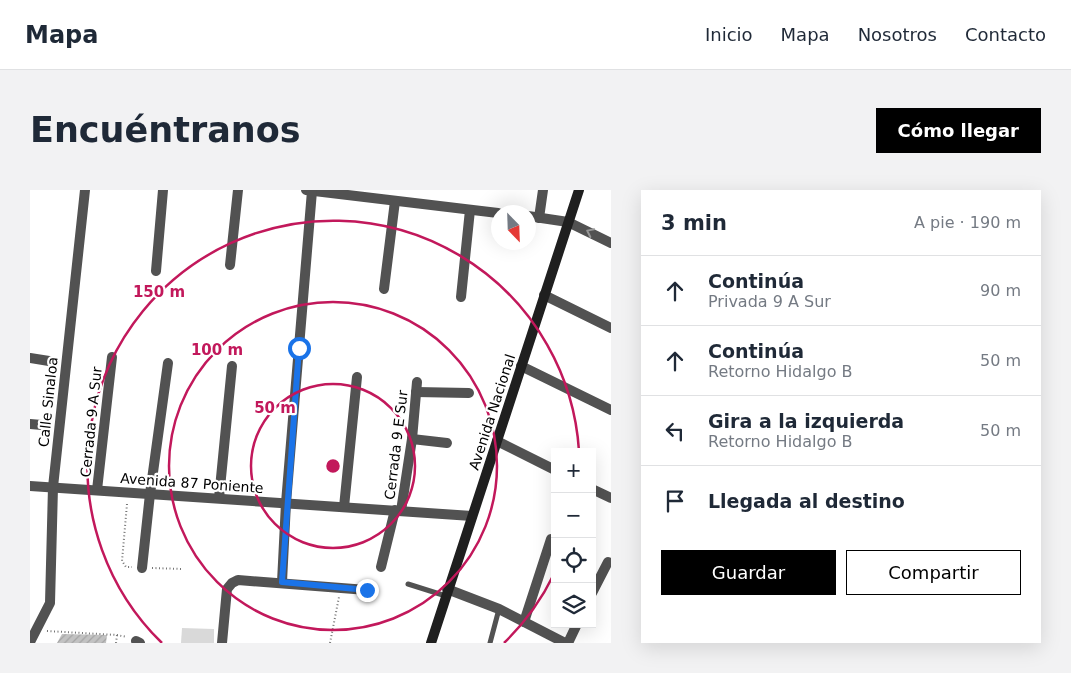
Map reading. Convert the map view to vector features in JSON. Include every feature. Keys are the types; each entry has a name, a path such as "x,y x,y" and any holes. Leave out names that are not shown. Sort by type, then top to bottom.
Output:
{"main road":[{"name":"Avenida Nacional","path":"431,643 579,190"}],"street":[{"name":"Calle Sinaloa","path":"30,642 50,602 53,488 84,190"},
{"path":"156,271 163,190"},
{"path":"230,265 238,190"},
{"path":"305,190 491,212"},
{"path":"536,211 543,190"},
{"path":"282,582 286,503 312,191"},
{"path":"384,289 395,201"},
{"path":"460,297 470,210"},
{"path":"536,217 568,222 611,243"},
{"path":"544,295 611,328"},
{"name":"Cerrada 9 A Sur","path":"97,490 112,357"},
{"path":"30,358 49,361"},
{"path":"142,568 168,363"},
{"path":"219,498 232,366"},
{"path":"521,366 611,410"},
{"path":"344,507 357,377"},
{"name":"Cerrada 9 E Sur","path":"381,567 398,511 412,439 416,387 469,394"},
{"path":"30,424 42,425"},
{"path":"412,439 447,443"},
{"path":"497,442 551,468"},
{"name":"Avenida 87 Poniente","path":"30,486 472,516"},
{"path":"596,491 611,498"},
{"path":"524,622 551,539"},
{"path":"596,585 608,562"},
{"path":"222,643 227,588 238,580 367,590"},
{"path":"447,593 499,609 566,643 575,628"}],"lane":[{"path":"408,584 447,593"},
{"path":"490,643 499,609"}],"path":[{"path":"127,500 122,562 126,567 182,569"},
{"path":"330,643 341,588"},
{"path":"35,631 117,635 138,642"},
{"path":"116,643 117,635"}],"shaded area":[{"path":"182,628 214,629 214,643 181,643"}],"building":[{"path":"62,634 107,635 106,643 57,643"}],"route":[{"path":"299,348 286,503 282,582 367,590"}]}
